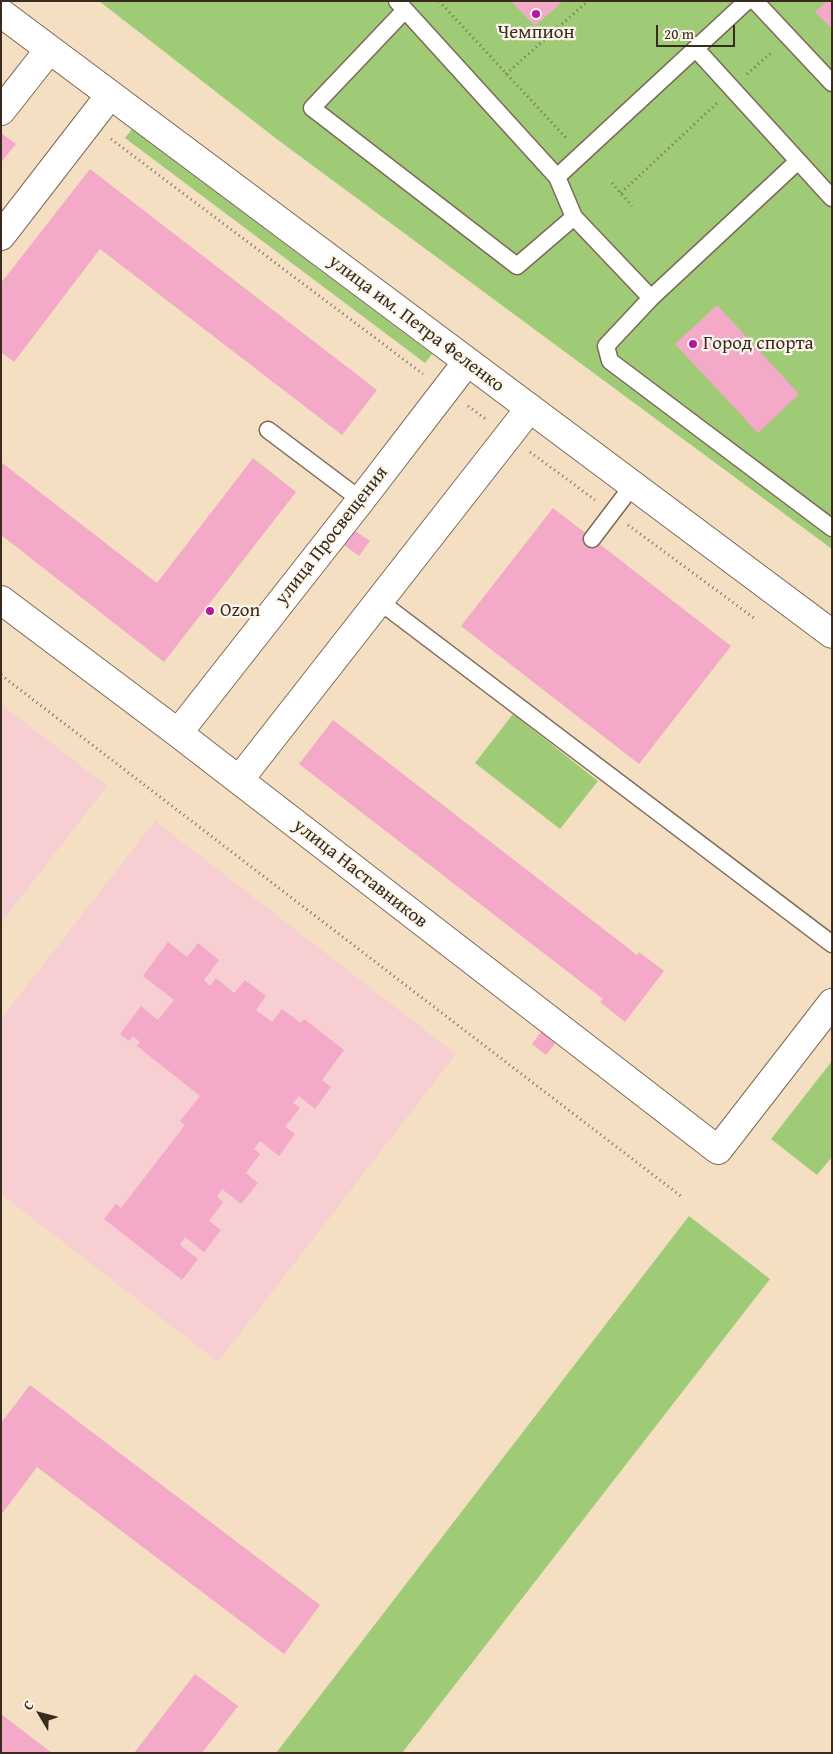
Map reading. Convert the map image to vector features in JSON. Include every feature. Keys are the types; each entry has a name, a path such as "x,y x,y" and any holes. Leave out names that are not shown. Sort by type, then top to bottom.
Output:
{"street":[{"name":"улица им. Петра Феленко","path":"1,13 832,634"},
{"path":"1,111 49,50"},
{"path":"1,236 110,95"},
{"name":"улица Просвещения","path":"178,733 467,362"},
{"path":"238,780 530,408"},
{"name":"улица Наставников","path":"1,600 178,733 718,1150 832,1003"}],"lane":[{"path":"557,177 747,1"},
{"path":"755,1 832,83"},
{"path":"574,217 517,266 312,108 401,6 557,177 574,217 651,298"},
{"path":"696,49 832,198"},
{"path":"798,161 651,298 606,346 610,361 832,528"},
{"path":"268,430 361,500"},
{"path":"592,539 633,485"},
{"path":"379,601 832,944"}],"path":[{"path":"438,1 572,144"},
{"path":"506,74 588,1"},
{"path":"742,80 772,52"},
{"path":"621,193 719,101"},
{"path":"108,136 427,377"},
{"path":"612,183 632,206"},
{"path":"1,675 682,1197"}],"shaded area":[{"path":"1,704 107,786 1,923"},
{"path":"155,821 456,1054 218,1362 1,1194 1,1019"}],"green space":[{"name":"Город спорта","path":"99,1 832,1 832,549 278,140"},
{"path":"132,129 432,354 425,363 125,138"},
{"path":"513,714 598,781 560,829 475,763"},
{"path":"832,1061 832,1157 817,1175 771,1139"},
{"path":"689,1216 770,1279 402,1753 276,1753"}],"building":[{"name":"Чемпион","path":"511,1 563,1 535,26"},
{"path":"827,1 832,1 832,29 815,12"},
{"path":"1,133 16,144 1,162"},
{"path":"90,169 377,390 342,435 100,249 14,362 1,352 1,283"},
{"path":"717,305 799,394 758,433 675,344"},
{"path":"253,458 296,492 164,662 1,535 1,462 157,583"},
{"path":"553,508 731,646 639,764 461,626"},
{"path":"355,531 370,541 359,556 344,545"},
{"path":"333,720 637,955 639,952 664,971 625,1022 600,1002 603,999 299,764"},
{"path":"168,942 187,957 198,943 219,960 204,980 210,986 216,978 234,993 245,980 266,996 256,1010 272,1022 282,1009 301,1023 304,1019 344,1050 322,1080 331,1087 315,1109 299,1096 293,1103 300,1108 285,1127 295,1134 279,1156 260,1141 254,1149 260,1154 246,1173 258,1183 241,1204 222,1189 217,1197 223,1202 209,1221 221,1230 204,1252 185,1237 180,1245 198,1259 182,1280 104,1219 116,1204 121,1208 185,1125 180,1121 200,1096 137,1046 140,1042 133,1036 129,1041 120,1034 141,1006 158,1020 174,1000 143,976"},
{"path":"543,1029 558,1040 546,1055 532,1044"},
{"path":"30,1385 320,1605 284,1654 37,1467 1,1515 1,1423"},
{"path":"195,1674 238,1706 202,1753 134,1753"},
{"path":"1,1714 52,1753 1,1753"}],"place":[{"name":"Чемпион","path":"536,14"},
{"name":"Город спорта","path":"693,344"},
{"name":"Ozon","path":"210,611"}]}
